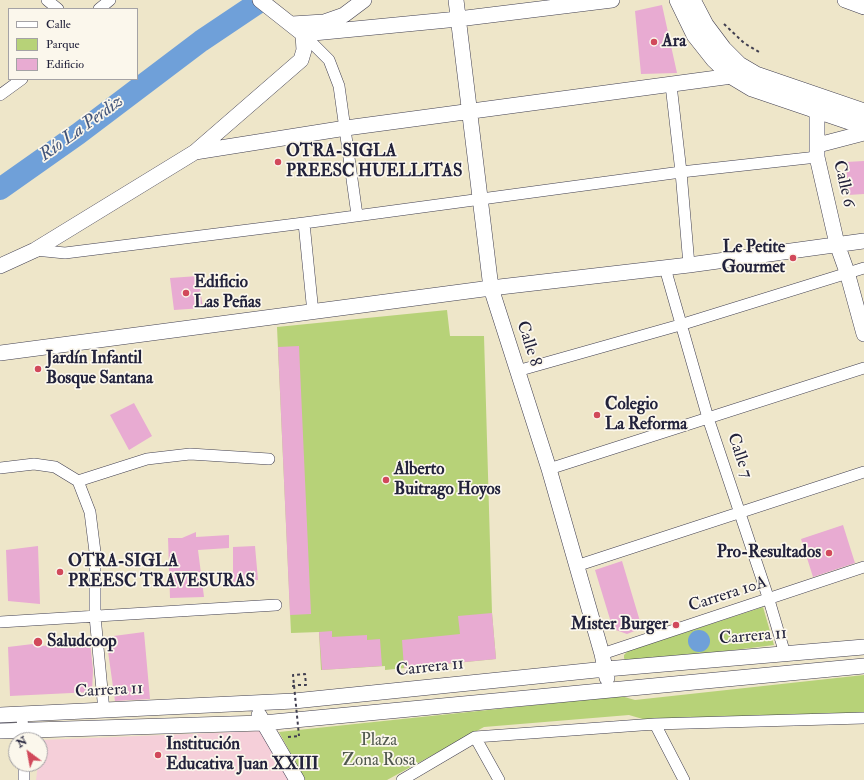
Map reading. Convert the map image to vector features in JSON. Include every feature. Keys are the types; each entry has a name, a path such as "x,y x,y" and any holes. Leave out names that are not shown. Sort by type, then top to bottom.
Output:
{"main road":[{"path":"678,0 695,35 714,60 732,76 752,88 864,126"},
{"path":"692,0 705,25 723,49 739,65 756,75 864,112"}],"street":[{"path":"48,0 57,8"},
{"path":"100,8 110,0"},
{"path":"260,0 291,23 329,60 339,86 357,215"},
{"path":"291,23 324,22 331,20 344,15 364,0"},
{"name":"Calle 8","path":"456,0 468,111 491,288 549,469 602,654 606,669 608,690"},
{"path":"303,34 458,19 612,0"},
{"path":"845,0 864,7"},
{"path":"0,266 35,250 195,152 301,60 304,50 303,34"},
{"path":"195,152 346,128 732,76"},
{"path":"0,95 21,80"},
{"path":"671,85 682,172 689,266"},
{"name":"Calle 6","path":"817,110 818,151 837,244 848,272 864,334"},
{"path":"35,250 65,253 304,224 357,215 682,172 818,151 864,133"},
{"path":"304,224 313,313"},
{"path":"0,353 313,313 491,288 689,266 864,241"},
{"name":"Calle 7","path":"665,268 680,325 708,418 769,600 785,654"},
{"path":"517,371 680,325 864,268"},
{"path":"549,469 864,368"},
{"path":"78,481 147,459 190,454 269,459"},
{"path":"0,468 34,464 55,468 78,481 90,512 95,552 95,616 104,711"},
{"path":"576,566 864,472"},
{"name":"Carrera 10A","path":"602,654 769,600 864,567"},
{"path":"0,622 276,605"},
{"name":"Carrera 11","path":"0,715 294,701 606,669 864,647"},
{"path":"48,734 264,723 864,666"},
{"path":"251,704 264,723 297,780"},
{"path":"22,714 23,732"},
{"path":"402,780 475,737 655,724 864,718"},
{"path":"655,724 684,780"},
{"path":"475,737 499,780"}],"path":[{"path":"720,21 744,43 759,52"},
{"path":"298,685 306,685 305,674 293,675 299,736"}],"shaded area":[{"name":"Institución Educativa Juan XXIII","path":"262,731 289,780 36,780 37,772 48,772 48,740"}],"green space":[{"name":"Alberto Buitrago Hoyos","path":"447,310 450,336 484,336 492,613 496,659 385,670 385,666 321,670 319,632 291,633 277,327"},
{"path":"763,607 774,645 631,663 626,662 624,658 624,655 628,651"},
{"name":"Plaza Zona Rosa","path":"864,675 864,715 646,720 629,715 484,727 387,780 305,780 279,732 621,696 635,700"}],"water":[{"path":"699,630 703,631 709,637 709,645 703,651 699,652 695,651 689,645 688,641 689,637 695,631"}],"building":[{"name":"Ara","path":"662,5 677,73 641,74 635,11"},
{"path":"864,161 864,194 848,195 846,162"},
{"name":"Edificio Las Peñas","path":"198,276 203,308 174,310 170,278"},
{"path":"299,346 311,614 290,615 278,347"},
{"path":"134,403 152,436 129,450 110,415"},
{"name":"Pro-Resultados","path":"843,525 855,563 813,577 801,539"},
{"path":"196,532 196,537 229,535 229,548 198,550 204,597 170,598 168,538 182,538"},
{"path":"38,546 40,604 8,601 6,550"},
{"path":"255,546 258,580 233,582 233,547"},
{"path":"622,561 642,628 627,634 613,629 595,570"},
{"path":"492,613 496,659 404,668 402,640 460,634 458,616"},
{"path":"332,631 332,637 367,635 367,640 380,639 382,666 322,670 319,632"},
{"path":"144,632 150,699 115,701 106,637"},
{"path":"90,642 93,670 92,692 10,696 8,647 41,643 41,646"}],"waterway":[{"name":"Río La Perdiz","path":"0,189 78,134 201,41 262,0"}],"place":[{"name":"Ara","path":"654,42"},
{"name":"OTRA-SIGLA PREESC HUELLITAS","path":"278,162"},
{"name":"Le Petite Gourmet","path":"793,258"},
{"name":"Edificio Las Peñas","path":"186,293"},
{"name":"Jardín Infantil Bosque Santana","path":"38,369"},
{"name":"Colegio La Reforma","path":"597,415"},
{"name":"Alberto Buitrago Hoyos","path":"386,480"},
{"name":"Pro-Resultados","path":"829,553"},
{"name":"OTRA-SIGLA PREESC TRAVESURAS","path":"60,572"},
{"name":"Mister Burger","path":"676,625"},
{"name":"Saludcoop","path":"38,642"},
{"name":"Institución Educativa Juan XXIII","path":"158,755"}]}
